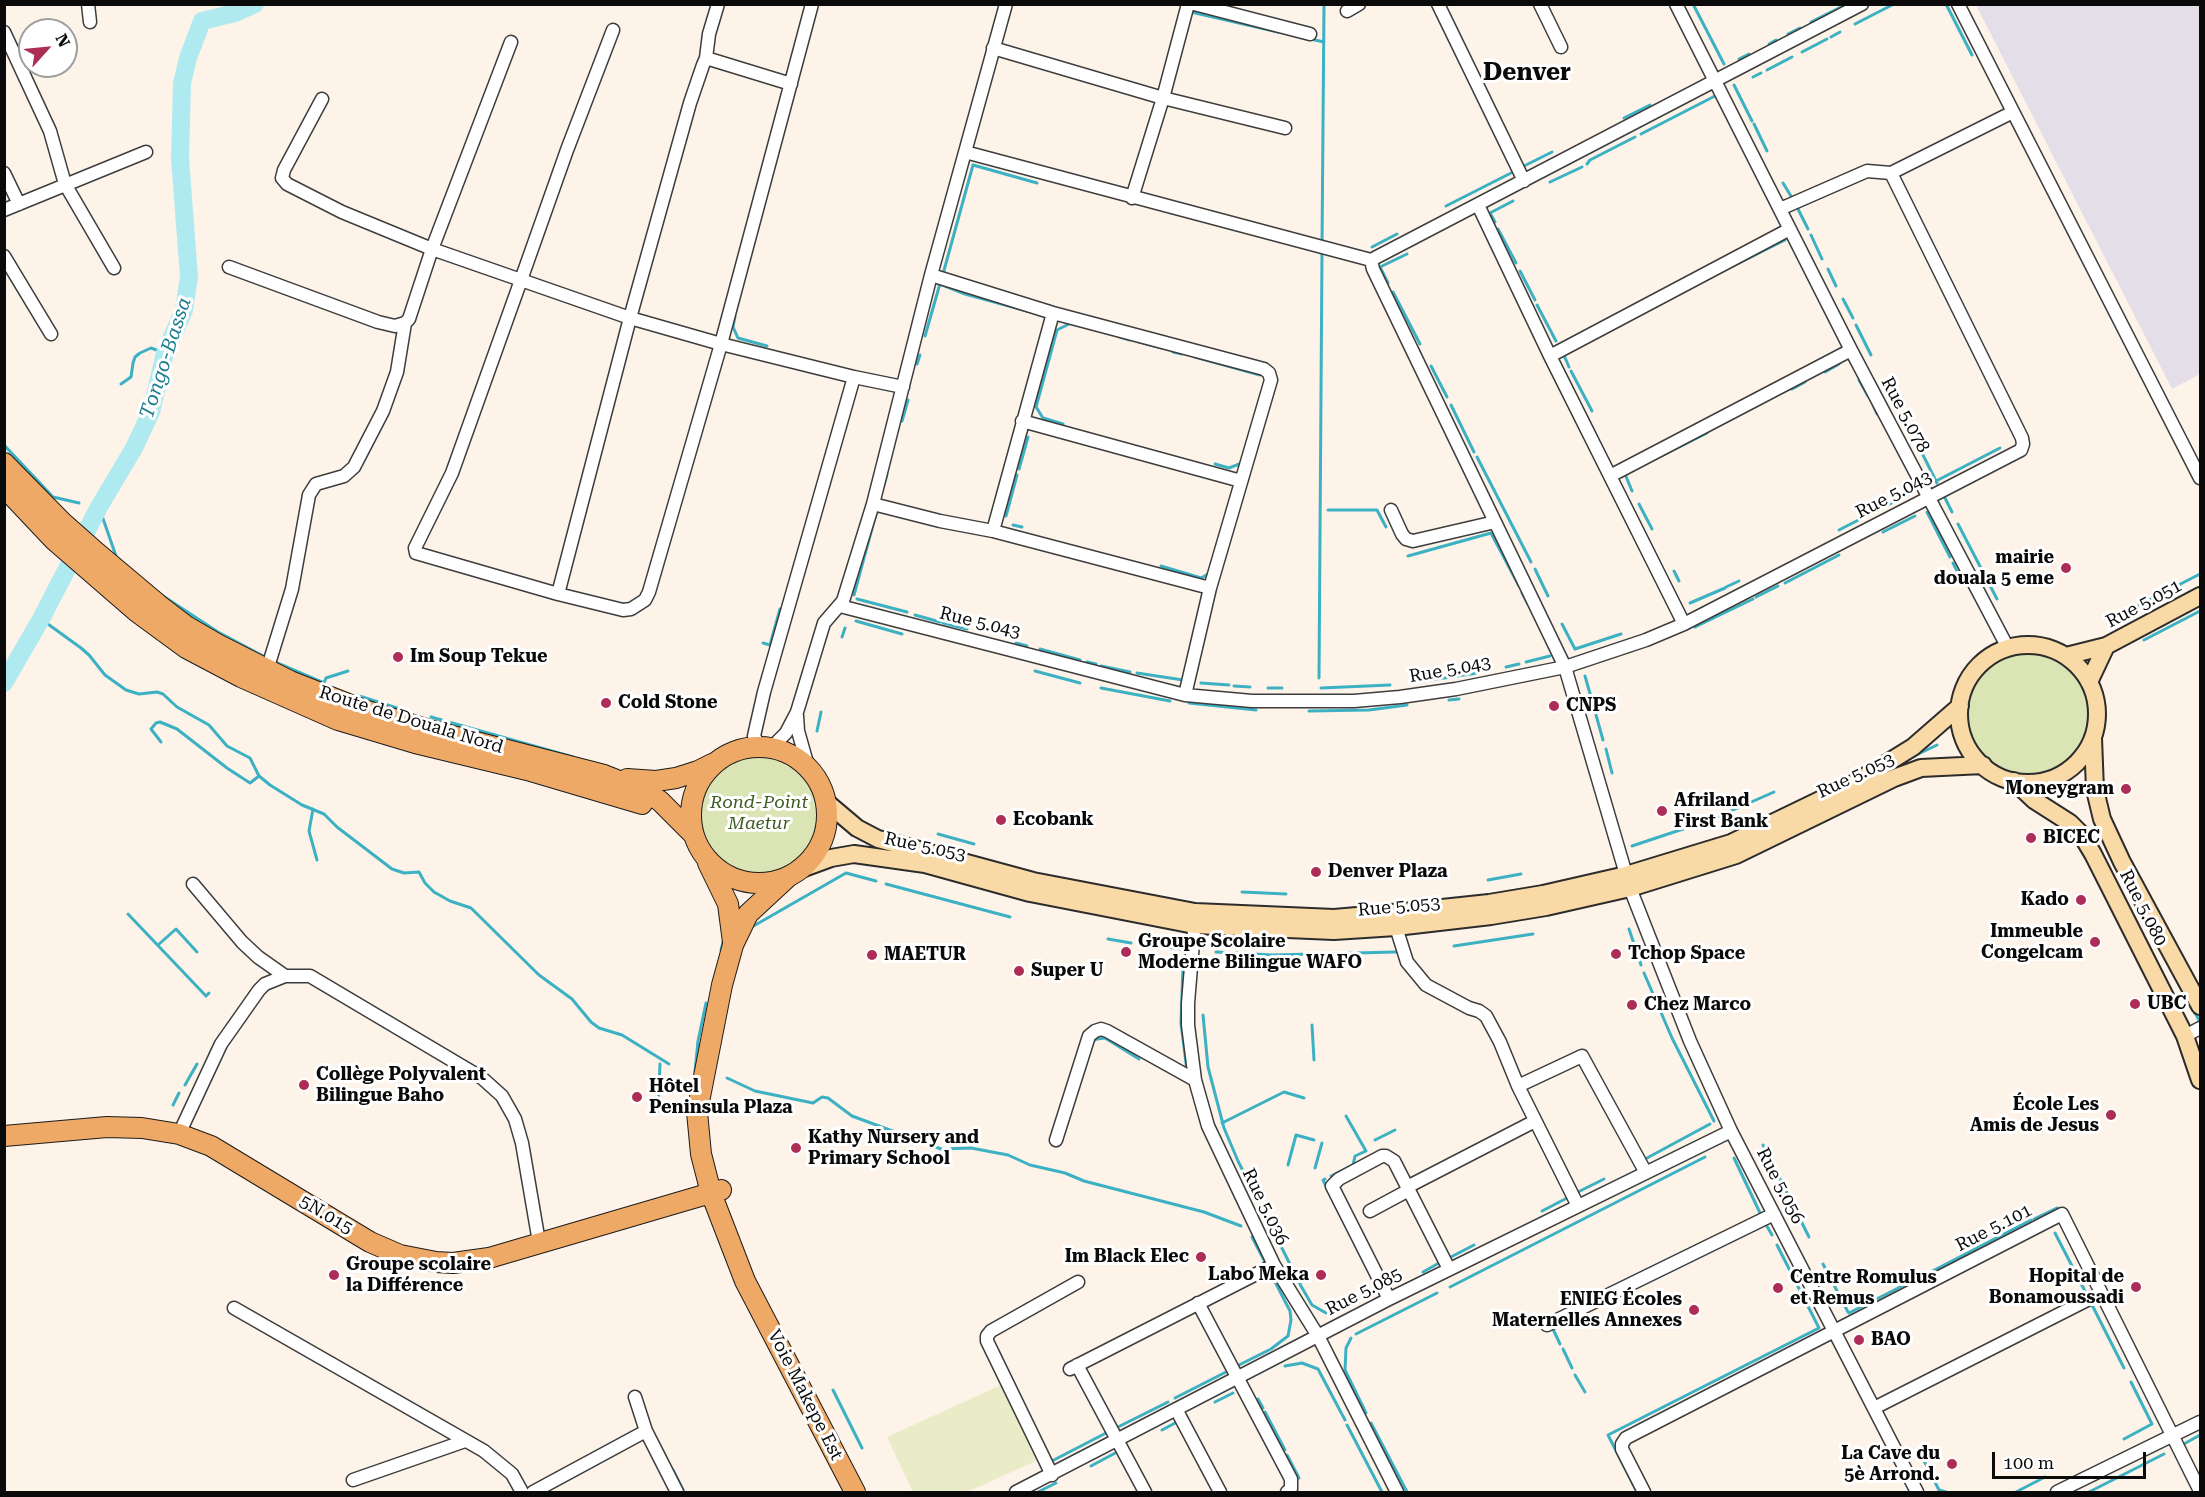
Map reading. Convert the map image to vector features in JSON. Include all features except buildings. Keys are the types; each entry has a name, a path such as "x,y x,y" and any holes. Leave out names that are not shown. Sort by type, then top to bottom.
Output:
{"main road":[{"name":"Route de Douala Nord","path":"4,463 62,522 136,612 186,648 241,678 338,720 416,743 610,793 677,817"},
{"path":"4,487 54,540 92,561"},
{"name":"Route de Douala Nord","path":"92,561 186,626 217,644 325,696 434,731 604,775"},
{"name":"Rue 5.051","path":"2066,656 2106,646 2200,596"},
{"path":"2024,645 2041,646 2066,656 2089,682 2096,708 2093,736 2084,754 2059,775 2038,782 2014,781 2000,777 1983,765 1965,740 1960,728 1960,706 1966,685 1987,658 2008,648 2024,645"},
{"name":"Rue 5.051","path":"2089,682 2106,646"},
{"name":"Rue 5.053","path":"795,873 831,858 854,854 874,856 926,864 1030,893 1195,918 1334,931 1396,927 1502,914 1546,907 1628,881 1731,843 1853,784 1913,747 1960,706"},
{"name":"Rue 5.080","path":"2093,736 2095,790 2102,819 2122,862 2200,1005"},
{"path":"604,775 656,781 687,775 744,748 766,748 792,756 809,770 819,785 825,801 826,820 822,838 814,855 748,914 733,945"},
{"path":"693,834 691,814 694,795 702,777 716,762"},
{"name":"Rue 5.053","path":"825,801 857,828 878,839 1033,880 1195,918 1334,918 1489,903 1628,881 1736,855 1894,778 1921,768 1983,765"},
{"path":"604,775 644,791 660,801 693,834 728,904 733,945"},
{"name":"Rue 5.080","path":"2014,781 2034,800 2070,823 2081,834 2094,854 2193,1032 2200,1080"},
{"path":"705,857 722,873 743,882 766,883 795,873"},
{"name":"Voie Makepe Est","path":"733,945 722,985 702,1091 708,1111 716,1192 751,1265 755,1297 855,1492"},
{"name":"5N.015","path":"4,1136 107,1127 142,1128 179,1134 211,1146 370,1242 400,1255 426,1261 453,1263 489,1258 716,1192"}],"street":[{"path":"87,4 90,22"},
{"path":"558,594 630,318 690,103 706,58 709,34 718,4"},
{"path":"613,30 567,150 452,473 415,548 416,553 558,594 623,610 639,605 649,592 722,344 812,4"},
{"path":"854,377 764,692 754,736 766,748 790,726 797,712 824,623 840,606 873,504 931,275 1006,4"},
{"path":"1132,198 1163,98 1188,4"},
{"path":"1194,4 1310,34"},
{"path":"1347,11 1359,4"},
{"path":"1438,4 1524,181"},
{"path":"1540,4 1561,46"},
{"name":"Rue 5.078","path":"1676,4 1851,350 2008,648"},
{"path":"965,152 1371,260 1862,4"},
{"path":"1958,4 2200,478"},
{"path":"4,32 48,126 65,184 114,268"},
{"path":"229,267 378,322 395,326 405,323 409,319 432,249 511,42"},
{"path":"993,48 1163,98 1285,128"},
{"path":"706,58 791,84"},
{"path":"322,99 282,178 287,184 342,212 432,249 630,318 722,344 903,387"},
{"path":"1780,209 1867,171 1891,173 2013,112"},
{"path":"4,210 146,152"},
{"path":"4,173 19,204"},
{"name":"Rue 5.043","path":"840,606 1185,694 1252,701 1354,701 1456,689 1565,667 1646,640 1684,624 2021,450 2024,444 1891,173"},
{"path":"1478,205 1550,356 1684,624"},
{"path":"1550,356 1790,229"},
{"path":"4,256 51,334"},
{"name":"Rue 5.056","path":"1371,260 1373,269 1565,667 1628,881 1665,981 1731,1131 1917,1492"},
{"path":"931,275 1053,313 1264,369 1269,373 1271,380 1210,588 1185,694"},
{"path":"993,531 1053,313"},
{"path":"267,670 292,589 309,495 316,484 344,476 354,467 383,411 397,372 405,323"},
{"path":"1610,476 1851,350"},
{"path":"1022,422 1241,481"},
{"path":"873,504 940,521 993,531 1210,588"},
{"path":"1390,510 1402,534 1413,541 1495,522"},
{"path":"797,712 798,731 809,770"},
{"path":"194,884 242,942 258,957 285,976"},
{"name":"Rue 5.036","path":"1195,918 1188,1003 1190,1048 1195,1080 1208,1126 1274,1265 1318,1336 1397,1492"},
{"path":"1396,927 1407,962 1426,985 1486,1016 1578,1206"},
{"path":"179,1134 221,1044 259,990 265,984 285,976 310,976 482,1078 502,1096 515,1119 522,1143 539,1242"},
{"path":"1056,1140 1089,1036 1095,1031 1101,1029 1107,1031 1195,1080"},
{"path":"1518,1086 1582,1056 1646,1173"},
{"path":"1370,1211 1535,1120"},
{"name":"Rue 5.085","path":"1016,1492 1389,1299 1731,1131"},
{"path":"1389,1299 1332,1186 1339,1179 1382,1156 1394,1161 1449,1269"},
{"path":"1547,1325 1774,1214"},
{"name":"Rue 5.101","path":"1644,1492 1622,1449 1623,1440 2062,1214 2200,1491"},
{"path":"1145,1492 1073,1367 1274,1265"},
{"path":"1052,1475 987,1341 987,1336 991,1331 1078,1282"},
{"path":"1874,1408 2101,1293"},
{"path":"1198,1303 1291,1479 1291,1489 1287,1492"},
{"path":"234,1308 484,1451 512,1474 522,1492"},
{"path":"635,1397 646,1431 676,1492"},
{"path":"1176,1409 1220,1492"},
{"path":"2057,1492 2200,1422"},
{"path":"533,1492 646,1431"},
{"path":"353,1480 465,1441"}],"shaded area":[{"path":"1976,5 2200,5 2200,374 2172,389"}],"green space":[{"path":"2029,652 2053,657 2074,671 2088,692 2093,716 2088,740 2074,761 2053,775 2029,780 2005,775 1984,761 1970,740 1965,716 1970,692 1984,671 2005,657"},
{"name":"Rond-Point Maetur","path":"759,754 782,759 801,772 814,791 819,814 814,837 801,856 782,869 759,874 736,869 717,856 704,837 699,814 704,791 717,772 736,759"},
{"path":"1001,1385 1036,1461 967,1492 913,1492 887,1437"}],"waterway":[{"name":"Tongo-Bassa","path":"4,683 41,619 99,507 134,448 151,412 165,353 184,310 189,277 180,158 182,83 188,58 202,21 235,13 255,4"},
{"path":"1322,245 1324,4"},
{"path":"1693,4 1724,64"},
{"path":"1855,24 1894,4"},
{"path":"1946,4 1972,55"},
{"path":"1811,22 1843,6"},
{"path":"1191,12 1278,32"},
{"path":"1788,34 1800,28"},
{"path":"1831,37 1840,32"},
{"path":"1310,39 1324,42"},
{"path":"1802,52 1827,39"},
{"path":"1769,44 1776,40"},
{"path":"1739,59 1749,54"},
{"path":"1767,70 1792,57"},
{"path":"1753,77 1761,73"},
{"path":"1734,85 1752,121"},
{"path":"1641,134 1715,96"},
{"path":"1624,118 1650,105"},
{"path":"1754,124 1767,151"},
{"path":"1587,164 1590,160 1635,137"},
{"path":"1522,167 1552,152"},
{"path":"943,274 973,165 1037,183"},
{"path":"1550,182 1582,167"},
{"path":"1446,206 1513,172"},
{"path":"1783,183 1794,201"},
{"path":"1495,222 1490,213 1513,201"},
{"path":"1797,207 1808,229"},
{"path":"1498,229 1516,263"},
{"path":"1372,247 1397,234"},
{"path":"1811,235 1822,259"},
{"path":"1727,269 1785,240"},
{"path":"1319,678 1322,251"},
{"path":"1388,283 1380,267 1407,254"},
{"path":"1828,269 1836,286"},
{"path":"1520,271 1535,300"},
{"path":"925,336 941,280"},
{"path":"940,284 965,294 1027,311"},
{"path":"1393,292 1420,344"},
{"path":"1843,299 1853,318"},
{"path":"1537,305 1556,341"},
{"path":"735,316 733,327 738,338 767,346"},
{"path":"1063,424 1043,418 1036,407 1057,330 1071,323"},
{"path":"1856,325 1871,355"},
{"path":"1120,337 1130,340"},
{"path":"1139,342 1162,348"},
{"path":"121,384 131,377 135,357 140,353 151,348 165,353"},
{"path":"1173,352 1182,354"},
{"path":"1563,353 1569,367"},
{"path":"917,364 920,355"},
{"path":"1195,357 1260,375"},
{"path":"1825,372 1839,364"},
{"path":"1431,366 1447,397"},
{"path":"1571,371 1592,411"},
{"path":"1859,380 1868,396"},
{"path":"1792,389 1805,382"},
{"path":"1891,393 1899,409"},
{"path":"902,421 908,400"},
{"path":"1451,405 1474,452"},
{"path":"1873,405 1877,414"},
{"path":"1904,418 1916,442"},
{"path":"1663,455 1707,433"},
{"path":"1019,469 1028,437"},
{"path":"4,445 53,497 79,503"},
{"path":"1938,480 2000,448"},
{"path":"1920,449 1937,483"},
{"path":"1477,457 1531,562"},
{"path":"1215,464 1229,468 1242,463"},
{"path":"884,485 887,474"},
{"path":"1625,474 1632,491"},
{"path":"1006,516 1017,475"},
{"path":"1839,530 1913,492"},
{"path":"1945,498 1952,512"},
{"path":"1639,504 1652,529"},
{"path":"99,507 117,559"},
{"path":"854,595 877,510"},
{"path":"1328,510 1377,510 1386,527"},
{"path":"1927,512 1950,557"},
{"path":"1883,532 1915,516"},
{"path":"1958,524 1997,599"},
{"path":"1013,525 1022,527"},
{"path":"1408,556 1491,533 1519,586"},
{"path":"1785,583 1839,555"},
{"path":"1953,563 1963,583"},
{"path":"1161,566 1201,578 1210,573"},
{"path":"1535,569 1548,596"},
{"path":"1674,571 1679,581"},
{"path":"2116,617 2200,574"},
{"path":"1726,587 1739,581"},
{"path":"1756,597 1778,586"},
{"path":"1690,603 1725,588"},
{"path":"1522,593 1528,604"},
{"path":"163,596 218,632 267,658"},
{"path":"857,599 907,612"},
{"path":"1695,627 1753,599"},
{"path":"763,643 770,645 780,609"},
{"path":"2144,640 2200,611"},
{"path":"915,615 940,622"},
{"path":"41,619 81,648 105,675 126,690 139,694 157,692 163,694 177,707 209,725 227,746 250,758 259,776 270,785 302,805 324,814 337,827 392,869 404,873 419,872 434,892 450,901 471,908 539,975 572,999 591,1022 599,1028 622,1035 669,1064"},
{"path":"856,621 902,634"},
{"path":"943,623 967,629"},
{"path":"1562,624 1575,649 1621,634"},
{"path":"842,637 845,628"},
{"path":"1016,643 1027,646"},
{"path":"1040,649 1080,660"},
{"path":"1526,662 1550,656"},
{"path":"275,662 324,683 326,678 348,671"},
{"path":"1087,662 1096,664"},
{"path":"1506,667 1519,664"},
{"path":"1101,666 1130,672"},
{"path":"1035,671 1080,683"},
{"path":"1137,673 1183,680"},
{"path":"1417,682 1477,673"},
{"path":"1585,676 1591,697"},
{"path":"1201,683 1229,685"},
{"path":"1321,688 1390,685"},
{"path":"1234,686 1250,687"},
{"path":"1101,688 1170,701"},
{"path":"1268,688 1282,688"},
{"path":"356,695 397,708"},
{"path":"1449,700 1459,699"},
{"path":"1189,703 1256,710"},
{"path":"1309,711 1369,710 1407,705"},
{"path":"817,731 821,712"},
{"path":"1596,715 1603,740"},
{"path":"431,717 573,757"},
{"path":"161,742 151,729 160,722 177,729 250,783 259,776"},
{"path":"1912,757 1937,745"},
{"path":"1606,749 1612,773"},
{"path":"1708,821 1774,792"},
{"path":"313,809 309,831 317,860"},
{"path":"1632,846 1704,822"},
{"path":"938,834 974,844"},
{"path":"750,928 846,873 876,881"},
{"path":"1488,880 1521,874"},
{"path":"886,884 1010,917"},
{"path":"1242,892 1286,894"},
{"path":"128,914 206,996 209,993"},
{"path":"158,945 176,929 197,952"},
{"path":"1629,929 1641,965"},
{"path":"1454,946 1533,934"},
{"path":"721,950 724,938"},
{"path":"1108,939 1131,943"},
{"path":"1145,944 1181,949"},
{"path":"1216,952 1272,955 1396,952"},
{"path":"1183,965 1181,1023 1187,1071"},
{"path":"1644,973 1672,1038 1714,1121"},
{"path":"695,1072 698,1041 706,1003"},
{"path":"2193,1009 2200,1022"},
{"path":"1203,1015 1208,1067 1224,1128 1238,1161 1301,1286 1312,1305 1326,1313"},
{"path":"1312,1025 1314,1060"},
{"path":"1091,1042 1105,1038 1139,1059"},
{"path":"185,1085 197,1064"},
{"path":"658,1112 660,1064"},
{"path":"727,1078 755,1091 813,1103 822,1097 828,1098 852,1116 941,1149 971,1148 1008,1155 1030,1165 1204,1212 1241,1226"},
{"path":"1222,1123 1284,1092 1304,1098"},
{"path":"173,1105 179,1093"},
{"path":"1331,1176 1353,1165 1355,1156 1366,1151 1346,1116"},
{"path":"1647,1158 1710,1124"},
{"path":"1375,1140 1395,1130"},
{"path":"1288,1165 1296,1135 1314,1140"},
{"path":"1315,1168 1322,1143"},
{"path":"1763,1145 1809,1237"},
{"path":"1450,1287 1705,1157"},
{"path":"1734,1158 1761,1215"},
{"path":"1325,1179 1323,1180 1328,1190"},
{"path":"1576,1193 1604,1179"},
{"path":"1542,1211 1569,1197"},
{"path":"2034,1219 2057,1208 2062,1212"},
{"path":"1919,1278 2031,1220"},
{"path":"1764,1221 1772,1235"},
{"path":"2055,1233 2088,1297"},
{"path":"1252,1237 1266,1264"},
{"path":"1447,1259 1474,1245"},
{"path":"1637,1492 1608,1435 1819,1328 1777,1245"},
{"path":"1423,1272 1439,1263"},
{"path":"1823,1264 1848,1312"},
{"path":"1270,1272 1290,1311 1291,1320 1288,1336 1271,1349"},
{"path":"1849,1313 1916,1279"},
{"path":"1356,1334 1437,1293"},
{"path":"2091,1303 2124,1368"},
{"path":"1552,1327 1560,1344"},
{"path":"1351,1338 1346,1348 1345,1370 1366,1413"},
{"path":"1563,1349 1572,1368"},
{"path":"1237,1366 1269,1350"},
{"path":"1285,1366 1302,1363 1318,1369 1345,1420"},
{"path":"1175,1398 1228,1371"},
{"path":"1575,1375 1585,1392"},
{"path":"2124,1439 2152,1424 2131,1382"},
{"path":"833,1390 862,1448"},
{"path":"1215,1402 1233,1393"},
{"path":"1258,1399 1263,1408"},
{"path":"1116,1428 1168,1402"},
{"path":"1265,1412 1285,1450"},
{"path":"1162,1430 1177,1422"},
{"path":"1371,1423 1407,1492"},
{"path":"1347,1425 1382,1492"},
{"path":"1050,1462 1108,1432"},
{"path":"2182,1445 2200,1435"},
{"path":"1091,1466 1119,1451"},
{"path":"1919,1451 1939,1490 1946,1492"},
{"path":"2089,1492 2164,1454"},
{"path":"1287,1455 1299,1478"},
{"path":"673,1470 684,1492"},
{"path":"2016,1492 2045,1477"},
{"path":"1038,1492 1056,1483"}],"place":[{"name":"mairie douala 5 eme","path":"2066,568"},
{"name":"Im Soup Tekue","path":"398,657"},
{"name":"Cold Stone","path":"606,703"},
{"name":"CNPS","path":"1554,706"},
{"name":"Moneygram","path":"2126,789"},
{"name":"Afriland First Bank","path":"1662,811"},
{"name":"Ecobank","path":"1001,820"},
{"name":"BICEC","path":"2031,838"},
{"name":"Denver Plaza","path":"1316,872"},
{"name":"Kado","path":"2081,900"},
{"name":"Immeuble Congelcam","path":"2095,942"},
{"name":"Groupe Scolaire Moderne Bilingue WAFO","path":"1126,952"},
{"name":"Tchop Space","path":"1616,954"},
{"name":"MAETUR","path":"872,955"},
{"name":"Super U","path":"1019,971"},
{"name":"UBC","path":"2135,1004"},
{"name":"Chez Marco","path":"1632,1005"},
{"name":"Collège Polyvalent Bilingue Baho","path":"304,1085"},
{"name":"Hôtel Peninsula Plaza","path":"637,1097"},
{"name":"École Les Amis de Jesus","path":"2111,1115"},
{"name":"Kathy Nursery and Primary School","path":"796,1148"},
{"name":"Im Black Elec","path":"1201,1257"},
{"name":"Groupe scolaire la Différence","path":"334,1275"},
{"name":"Labo Meka","path":"1321,1275"},
{"name":"Hopital de Bonamoussadi","path":"2136,1287"},
{"name":"Centre Romulus et Remus","path":"1778,1288"},
{"name":"ENIEG Écoles Maternelles Annexes","path":"1694,1310"},
{"name":"BAO","path":"1859,1340"},
{"name":"La Cave du 5è Arrond.","path":"1952,1464"}],"district":[{"name":"Denver","path":"1527,73"}]}
